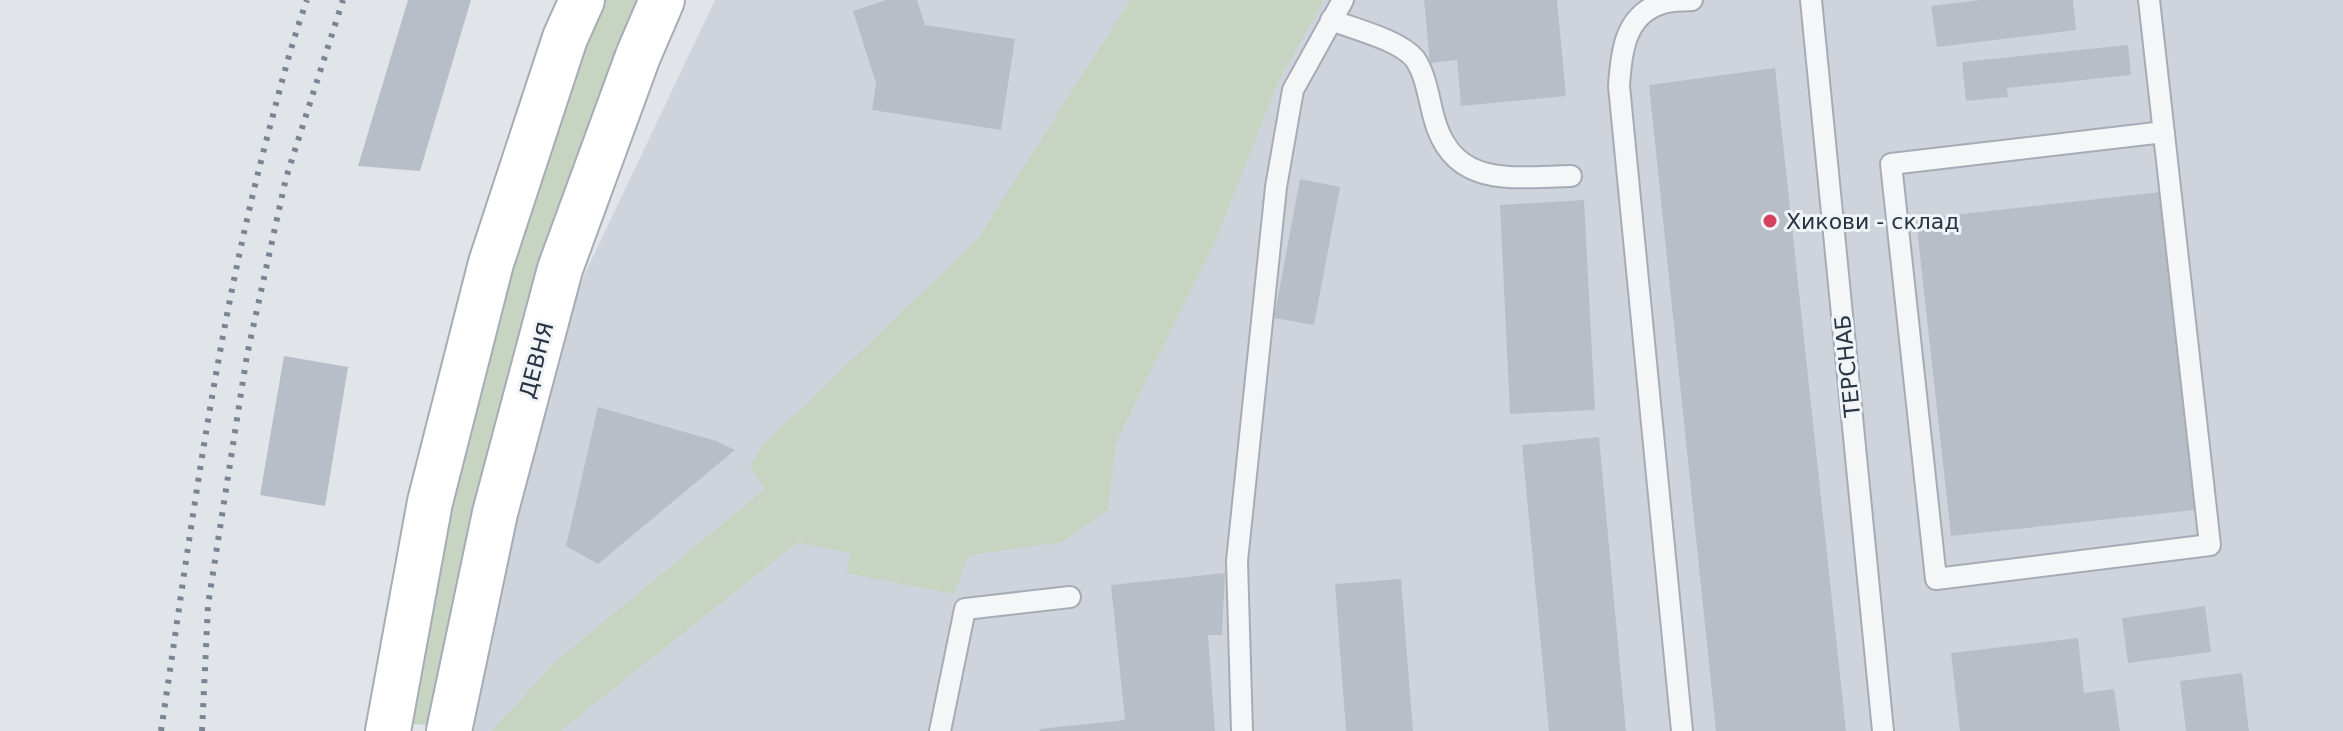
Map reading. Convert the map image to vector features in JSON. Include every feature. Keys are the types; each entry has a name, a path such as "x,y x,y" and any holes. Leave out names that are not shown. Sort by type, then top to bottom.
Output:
{"main road":[{"path":"388,731 430,502 491,263 565,38 582,0"},
{"name":"ДЕВНЯ","path":"449,731 495,513 560,269 638,56 662,0"}],"lane":[{"path":"1242,731 1237,561 1276,187 1293,90 1343,0"},
{"path":"1682,731 1619,86 1622,49 1643,12 1661,3 1692,0"},
{"name":"ТЕРСНАБ","path":"1811,0 1883,731"},
{"path":"2149,0 2164,132 2210,545 1936,579 1891,164 2164,132"},
{"path":"1331,20 1392,43 1414,58 1425,82 1440,139 1455,159 1474,172 1501,177 1571,176"},
{"path":"940,731 965,609 1070,597"}],"shaded area":[{"path":"715,0 2343,0 2343,731 444,731 571,303"}],"green space":[{"path":"582,0 662,0 638,56 450,727 390,722"},
{"path":"1130,0 1324,0 1279,80 1216,239 1116,442 1108,509 1063,542 969,555 954,594 847,573 850,553 798,542 560,731 492,731 556,661 765,489 750,466 762,446 977,240"}],"building":[{"path":"408,0 471,0 420,171 358,166"},
{"path":"886,0 917,0 925,25 1015,39 1001,130 872,110 876,83 853,11"},
{"path":"1424,0 1557,0 1566,96 1461,106 1457,60 1430,63"},
{"path":"1981,0 2073,0 2076,30 1937,47 1931,6"},
{"path":"2128,45 2131,75 2007,88 2008,97 1966,101 1962,62"},
{"path":"1775,68 1846,731 1716,731 1649,85"},
{"path":"1300,179 1340,187 1314,325 1274,318"},
{"path":"2161,192 2195,510 1951,536 1916,219"},
{"path":"1584,200 1595,410 1510,414 1500,205"},
{"path":"284,356 348,367 325,506 260,495"},
{"path":"598,407 716,441 735,450 598,564 566,546"},
{"path":"1599,437 1626,731 1549,731 1522,445"},
{"path":"1225,573 1222,635 1208,635 1215,731 1040,731 1125,720 1111,585"},
{"path":"1401,579 1413,731 1346,731 1335,584"},
{"path":"2205,606 2211,652 2128,663 2122,618"},
{"path":"2078,638 2084,693 2114,689 2120,731 1960,731 1951,653"},
{"path":"2242,673 2249,731 2186,731 2180,681"}],"railway":[{"path":"161,731 219,356 268,134 307,0"},
{"path":"202,731 208,605 247,355 286,178 343,0"}],"place":[{"name":"Хикови - склад","path":"1770,221"}]}
